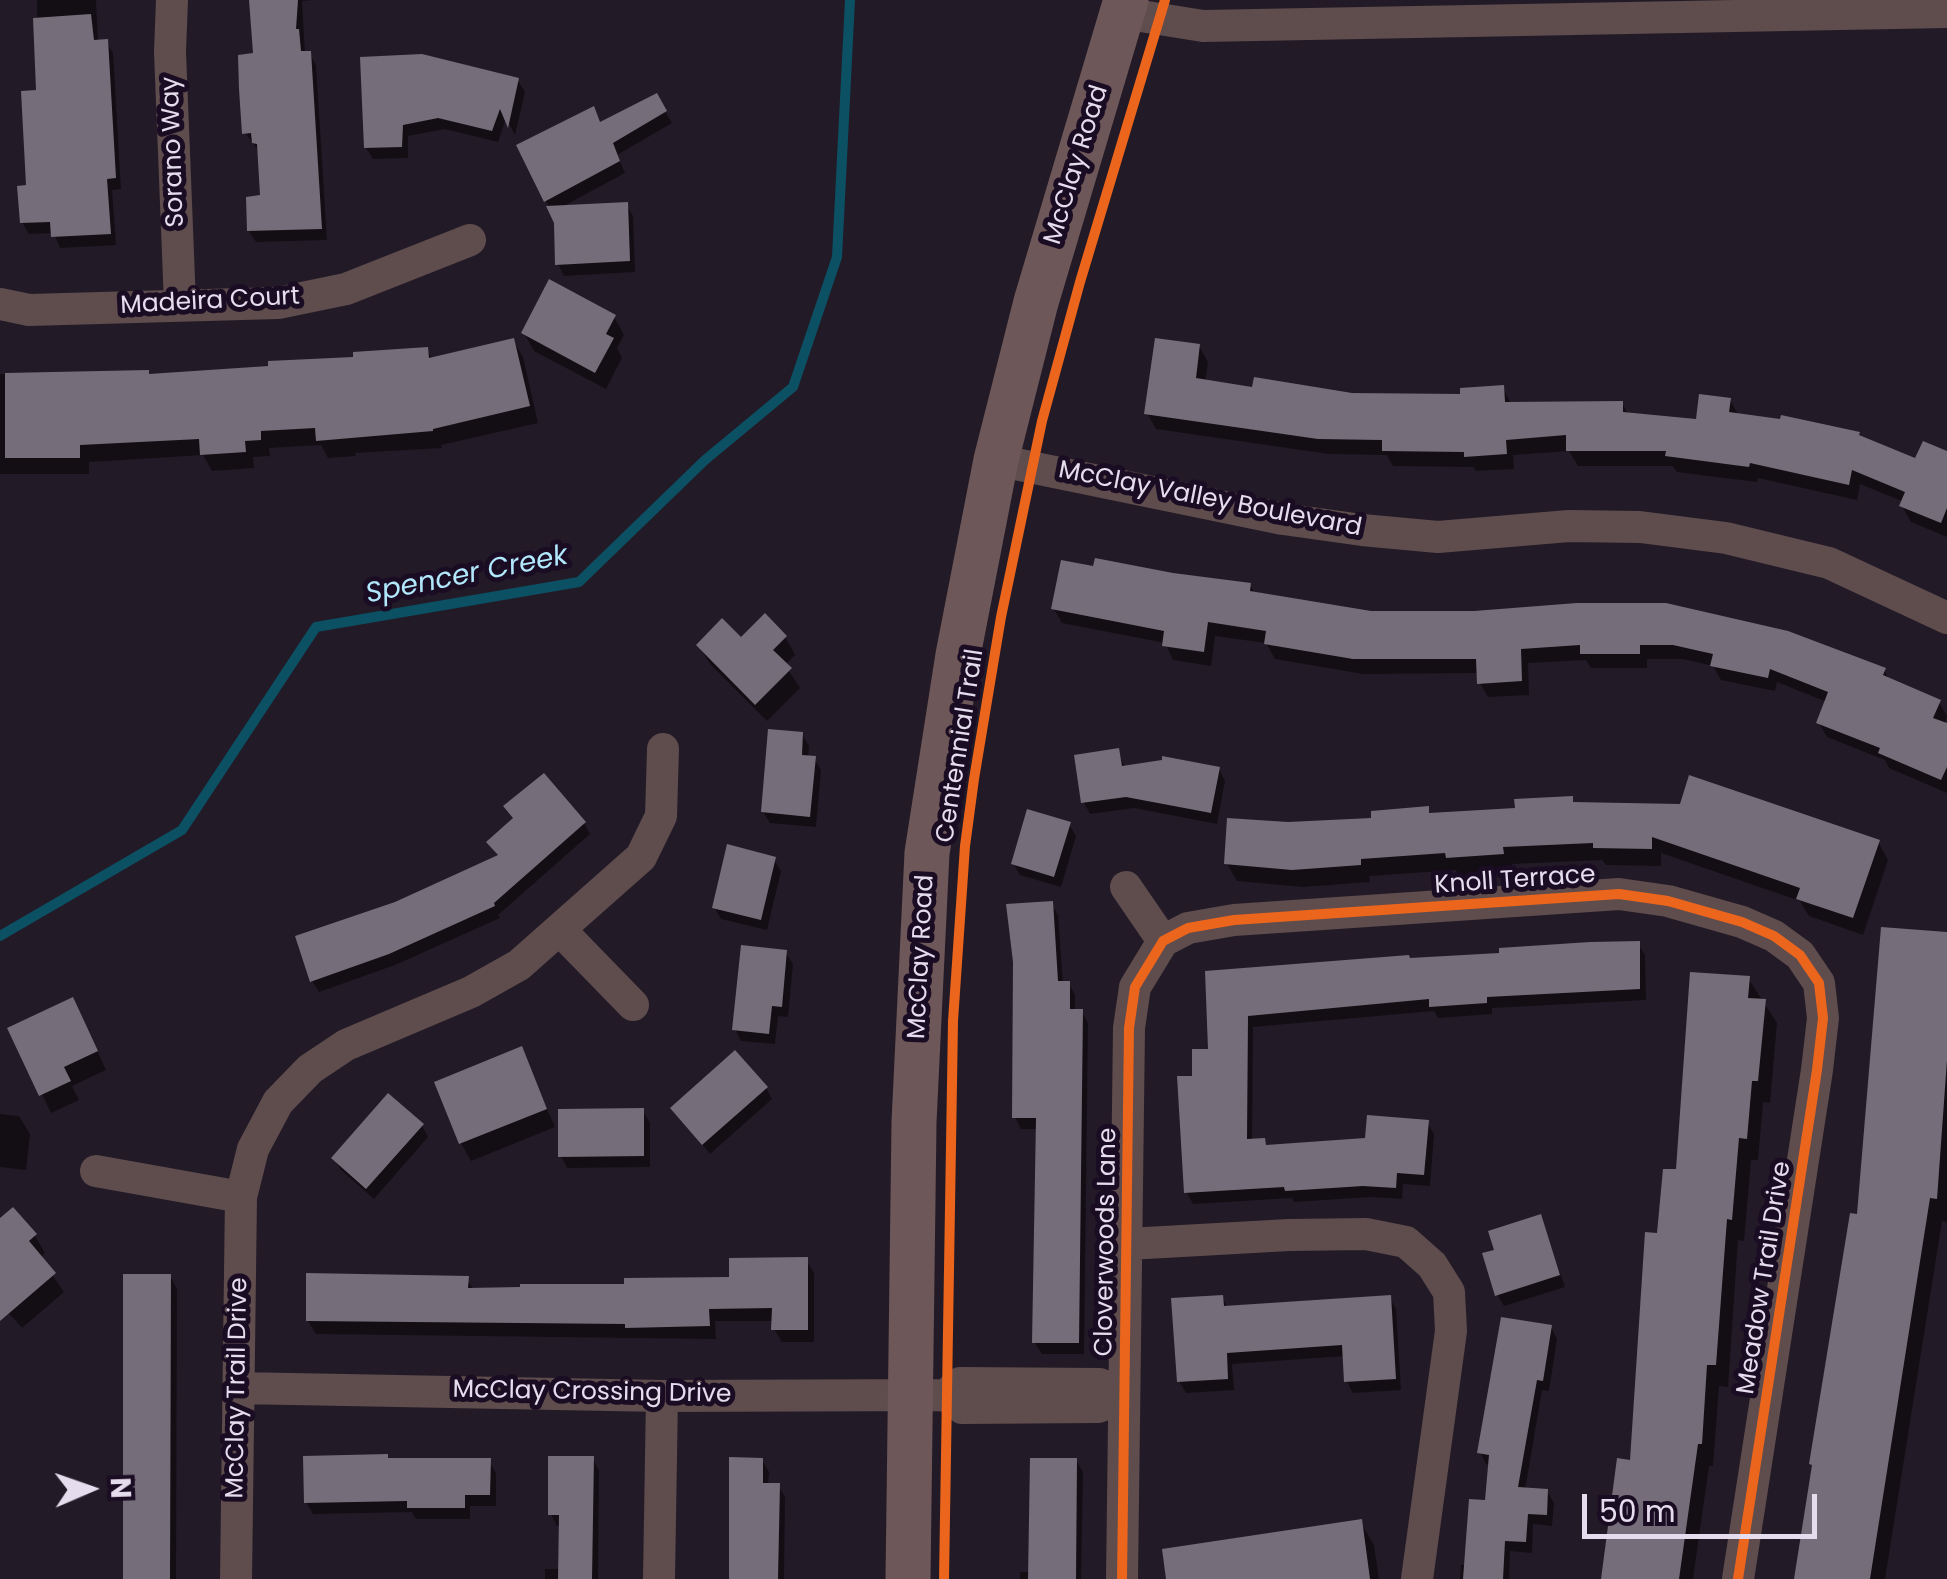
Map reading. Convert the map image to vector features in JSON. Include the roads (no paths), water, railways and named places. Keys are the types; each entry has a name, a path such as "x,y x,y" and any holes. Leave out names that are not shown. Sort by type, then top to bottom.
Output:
{"main road":[{"name":"McClay Road","path":"908,1579 928,1395 914,1122 928,853 958,654 996,460 1036,302 1124,7"}],"street":[{"name":"Sorano Way","path":"172,0 170,52 180,304"},
{"path":"1124,7 1203,26 1947,12"},
{"name":"Madeira Court","path":"0,304 29,310 278,303 346,289 470,240"},
{"name":"McClay Valley Boulevard","path":"996,460 1283,520 1362,530 1438,536 1569,526 1640,528 1726,538 1828,563 1947,618"},
{"name":"McClay Trail Drive","path":"236,1579 241,1197 253,1149 278,1102 310,1069 346,1045 471,992 519,965 641,857 661,816 663,749"},
{"path":"1126,887 1176,934"},
{"name":"Knoll Terrace","path":"1176,934 1234,920 1619,894 1668,900 1774,936 1800,954 1819,984"},
{"path":"560,930 633,1005"},
{"name":"Cloverwoods Lane","path":"1122,1579 1129,1028 1135,987 1176,934"},
{"name":"Meadow Trail Drive","path":"1738,1579 1817,1070 1824,1018 1819,984"},
{"path":"96,1171 241,1197"},
{"path":"1128,1244 1366,1234 1406,1242 1432,1265 1450,1292 1451,1332 1417,1579"},
{"name":"McClay Crossing Drive","path":"238,1388 662,1396 928,1395 960,1383 1100,1384 1124,1397"},
{"path":"659,1579 662,1396"}],"waterway":[{"name":"Spencer Creek","path":"0,936 182,830 316,627 579,582 705,460 793,387 837,257 850,0"}]}
